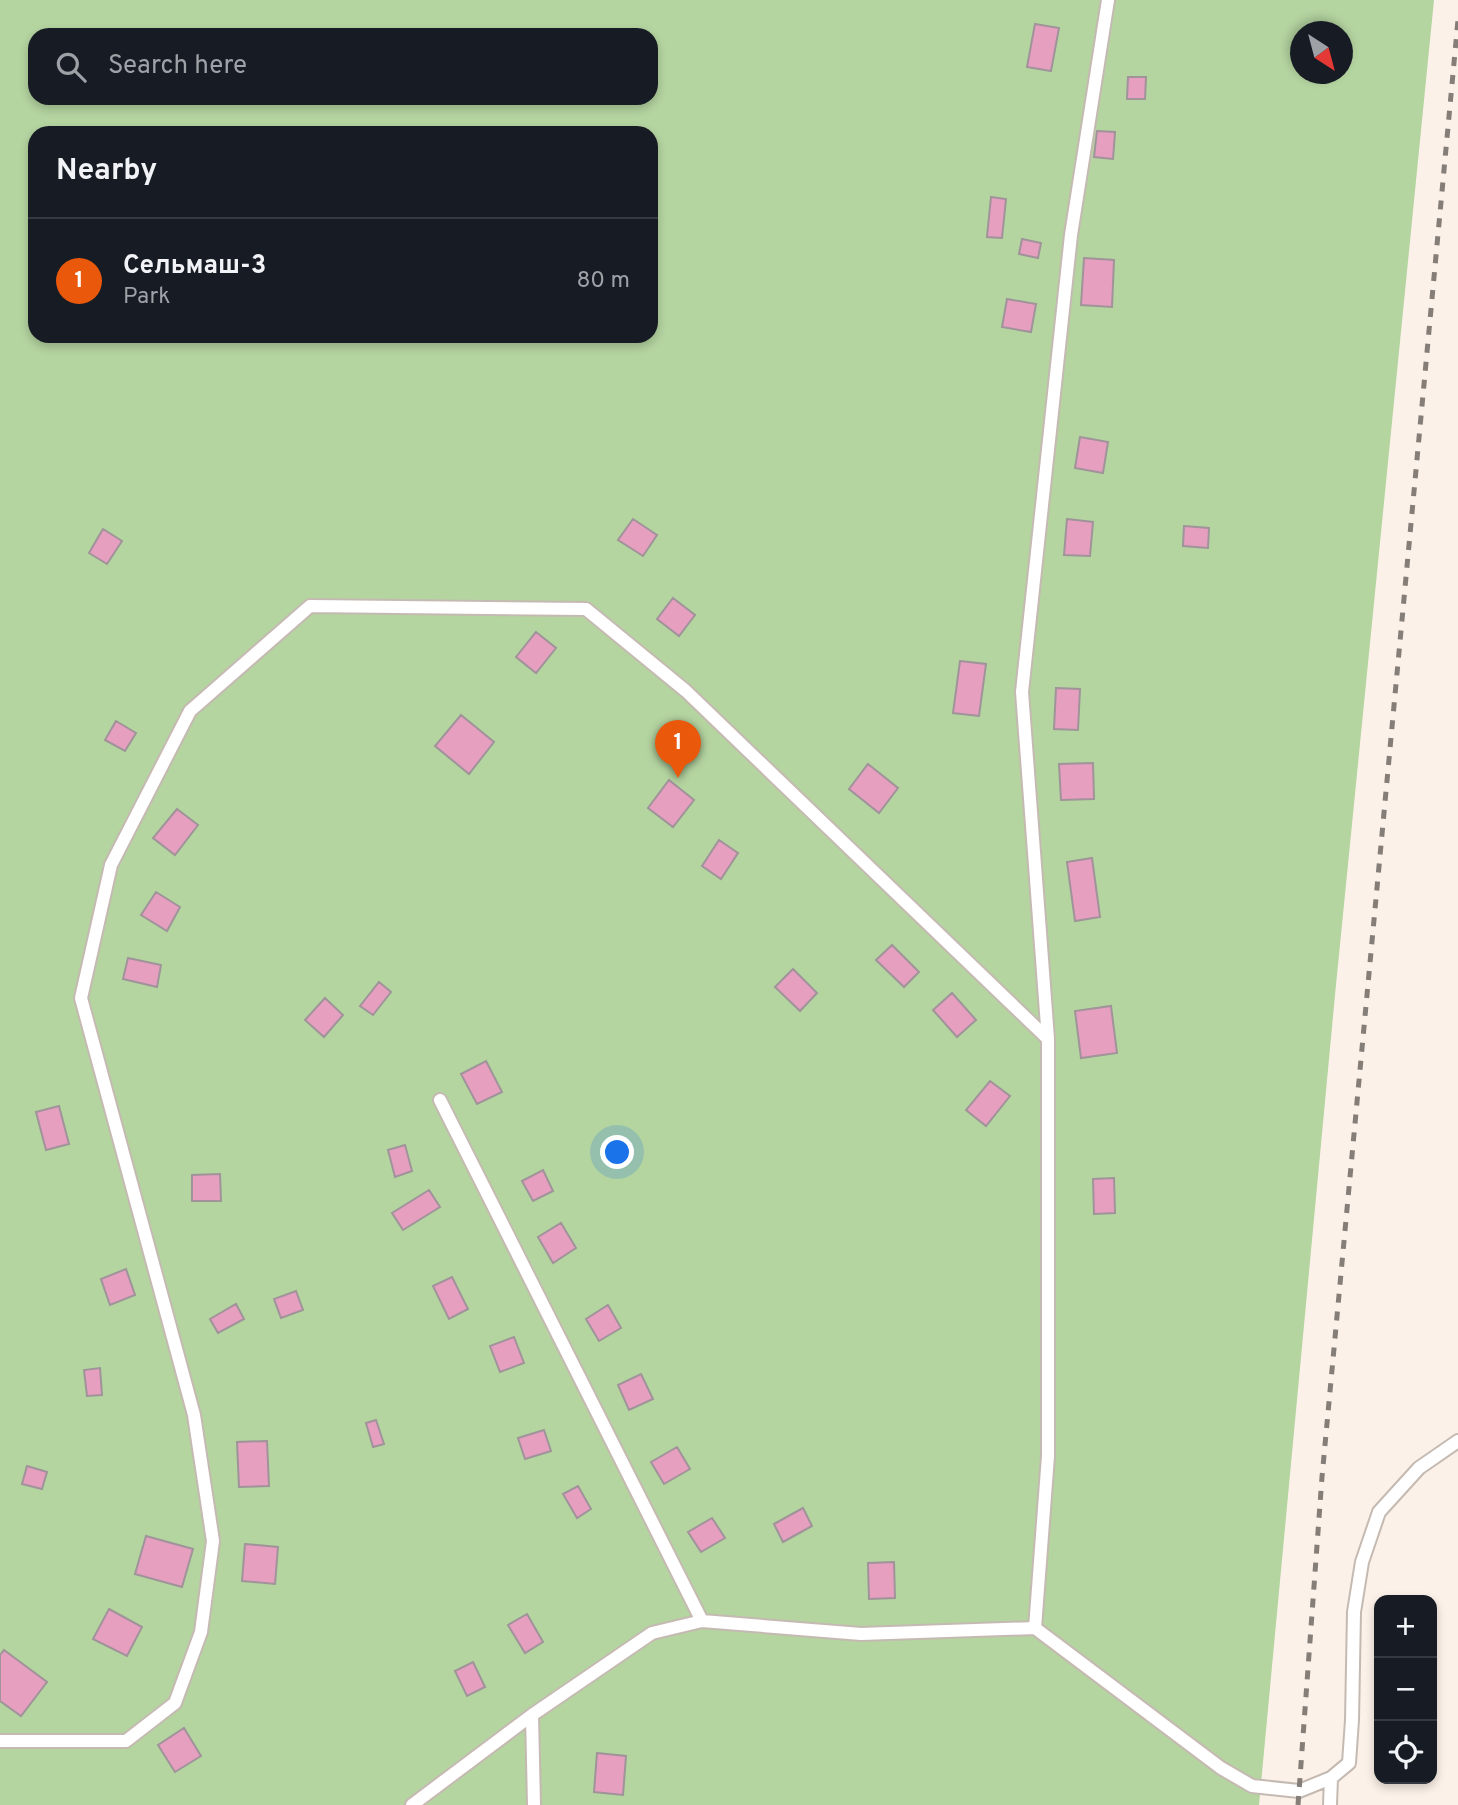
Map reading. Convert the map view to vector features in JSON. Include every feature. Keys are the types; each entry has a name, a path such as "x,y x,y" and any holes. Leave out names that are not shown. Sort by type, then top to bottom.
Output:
{"lane":[{"path":"1035,1628 1048,1456 1048,1039 1021,692 1071,234 1108,0"},
{"path":"0,1741 126,1741 175,1703 201,1632 213,1541 194,1415 81,998 111,865 190,711 310,607 586,608 686,691 1048,1039"},
{"path":"440,1100 702,1621"},
{"path":"412,1805 532,1715 652,1633 702,1621 861,1634 1035,1628 1221,1768 1252,1786 1299,1791 1331,1777 1349,1763 1354,1612 1362,1562 1379,1512 1419,1468 1458,1441"},
{"path":"532,1715 534,1805"},
{"path":"1329,1805 1331,1777"}],"green space":[{"path":"0,0 1434,0 1335,995 1259,1805 0,1805"}],"building":[{"path":"1035,24 1059,28 1051,71 1027,67"},
{"path":"1128,77 1146,77 1145,99 1127,99"},
{"path":"1097,131 1115,132 1113,159 1094,157"},
{"path":"991,197 1006,199 1002,238 987,237"},
{"path":"1022,239 1041,243 1038,258 1019,254"},
{"path":"1084,258 1114,260 1112,307 1081,305"},
{"path":"1007,299 1036,304 1031,332 1002,327"},
{"path":"1080,437 1108,442 1103,473 1075,468"},
{"path":"633,519 657,535 643,556 618,540"},
{"path":"1067,519 1093,522 1090,556 1064,555"},
{"path":"1184,526 1209,528 1208,548 1183,546"},
{"path":"103,529 122,541 107,564 89,553"},
{"path":"673,598 695,615 679,636 657,619"},
{"path":"536,632 556,648 536,673 516,657"},
{"path":"960,661 986,664 979,716 953,713"},
{"path":"1056,688 1080,689 1078,730 1054,729"},
{"path":"461,715 494,742 469,774 435,746"},
{"path":"116,721 136,733 125,751 105,740"},
{"path":"1093,763 1094,799 1061,800 1059,764"},
{"path":"868,764 898,788 879,813 849,789"},
{"path":"669,780 694,800 673,827 648,808"},
{"path":"177,809 198,825 175,855 153,838"},
{"path":"719,840 738,853 721,879 702,866"},
{"path":"1092,858 1100,917 1075,921 1067,862"},
{"path":"156,892 180,907 167,931 141,915"},
{"path":"892,945 919,972 904,987 876,960"},
{"path":"128,958 161,965 157,987 123,979"},
{"path":"793,969 817,993 800,1011 775,987"},
{"path":"379,982 391,992 373,1015 360,1006"},
{"path":"952,993 976,1020 957,1037 933,1010"},
{"path":"325,998 343,1015 324,1037 305,1020"},
{"path":"1111,1006 1117,1053 1081,1058 1075,1011"},
{"path":"486,1061 502,1092 477,1104 461,1074"},
{"path":"990,1081 1010,1096 986,1126 966,1110"},
{"path":"59,1106 69,1144 46,1150 36,1112"},
{"path":"405,1145 412,1171 395,1177 388,1150"},
{"path":"543,1170 553,1191 533,1201 522,1181"},
{"path":"220,1174 221,1201 192,1201 192,1175"},
{"path":"1114,1178 1115,1213 1094,1214 1093,1179"},
{"path":"429,1190 440,1207 403,1230 392,1213"},
{"path":"561,1223 576,1248 553,1263 538,1237"},
{"path":"126,1269 135,1295 110,1305 101,1279"},
{"path":"452,1277 468,1309 449,1319 433,1286"},
{"path":"296,1291 303,1310 281,1318 274,1299"},
{"path":"236,1304 244,1319 218,1333 210,1319"},
{"path":"608,1305 621,1328 599,1341 586,1319"},
{"path":"514,1337 524,1363 500,1372 490,1346"},
{"path":"100,1368 102,1395 87,1396 84,1370"},
{"path":"641,1374 653,1399 629,1410 618,1385"},
{"path":"376,1420 384,1444 373,1447 366,1423"},
{"path":"544,1430 551,1451 525,1459 518,1438"},
{"path":"267,1441 269,1486 239,1487 237,1442"},
{"path":"677,1447 690,1469 664,1484 651,1462"},
{"path":"27,1466 47,1472 42,1489 22,1484"},
{"path":"578,1486 591,1509 577,1518 563,1494"},
{"path":"803,1508 812,1526 783,1542 774,1524"},
{"path":"712,1518 725,1538 701,1552 688,1532"},
{"path":"146,1536 193,1549 182,1587 135,1574"},
{"path":"245,1544 278,1547 275,1584 242,1581"},
{"path":"894,1562 895,1598 869,1599 868,1563"},
{"path":"109,1609 142,1627 127,1656 93,1639"},
{"path":"527,1614 543,1642 525,1653 508,1625"},
{"path":"4,1650 47,1682 21,1716 0,1701 0,1655"},
{"path":"473,1662 485,1687 467,1696 455,1671"},
{"path":"184,1728 201,1756 175,1772 158,1745"},
{"path":"597,1753 626,1756 623,1795 594,1792"}],"railway":[{"path":"1298,1805 1322,1477 1458,20"}],"place":[{"name":"Сельмаш-3","path":"678,778"}]}
